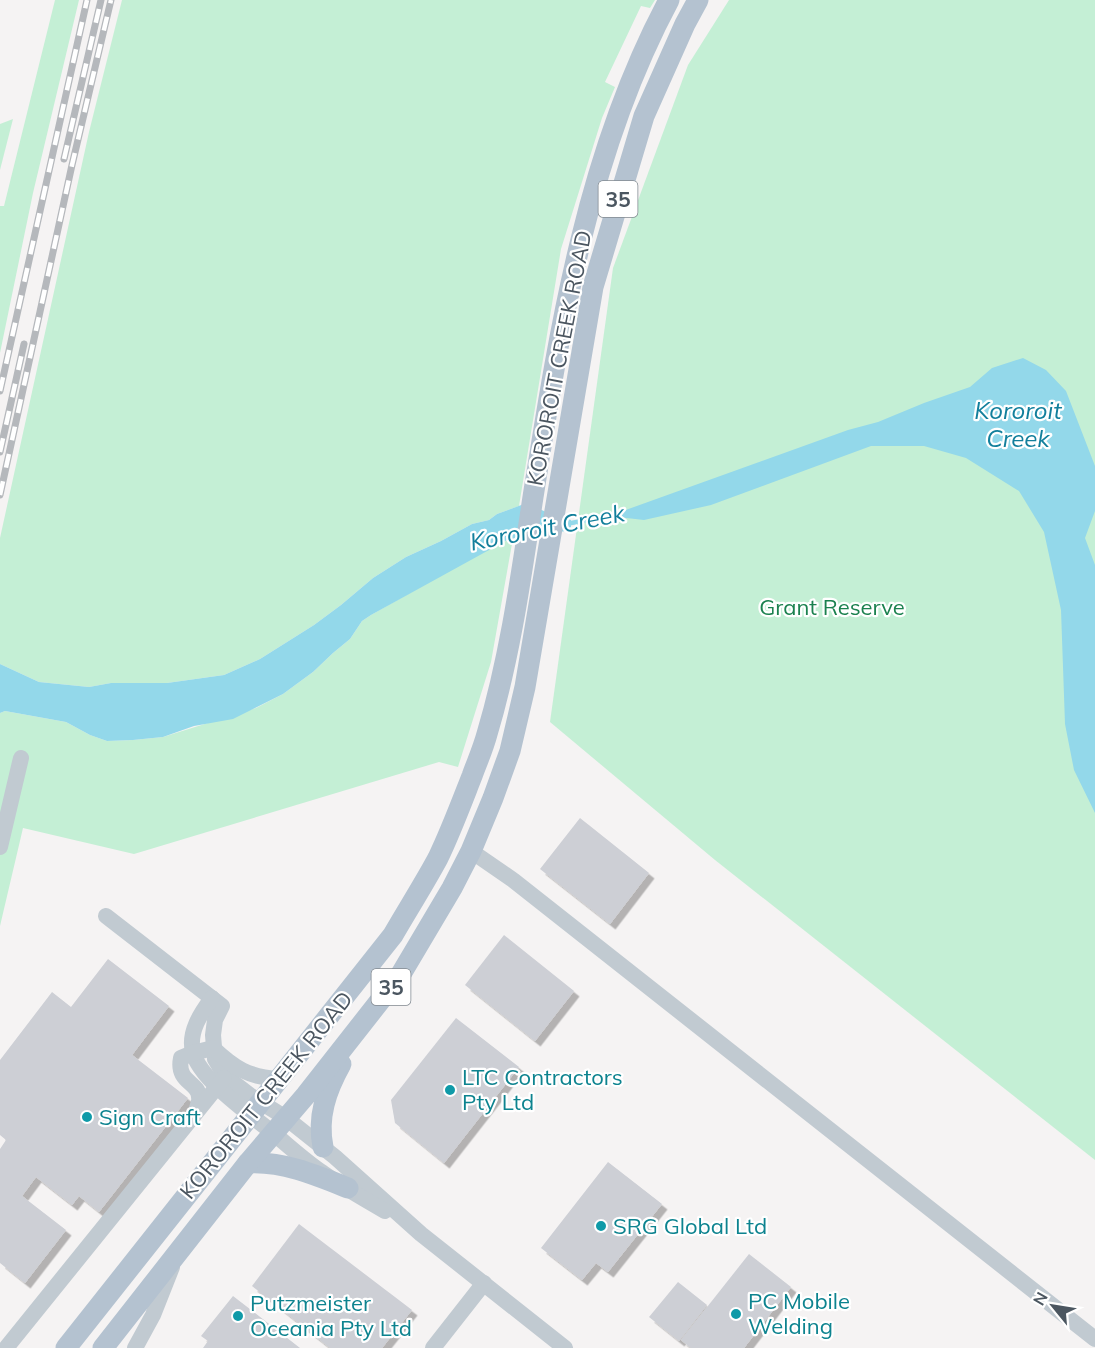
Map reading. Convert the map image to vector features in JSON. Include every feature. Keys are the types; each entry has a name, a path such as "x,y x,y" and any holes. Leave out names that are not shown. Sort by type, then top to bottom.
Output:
{"main road":[{"name":"KOROROIT CREEK ROAD","path":"66,1348 393,934 437,859 457,815 487,737 509,643 548,404 576,257 595,182 627,92 669,0"},
{"name":"KOROROIT CREEK ROAD","path":"103,1348 248,1163 401,974 471,851 510,751 525,687 593,286 644,116 698,0"},
{"path":"323,1147 320,1125 325,1100 368,1017"},
{"path":"248,1163 279,1165 348,1188"}],"street":[{"path":"0,847 21,758"},
{"path":"471,851 513,880 1095,1339"},
{"path":"106,916 217,1002"},
{"path":"217,1002 213,1048 221,1081"},
{"path":"217,1002 196,1025 192,1038 193,1053 202,1070 221,1081 280,1126 323,1147 421,1234 565,1348"},
{"path":"213,1048 230,1064 248,1074 279,1079"},
{"path":"196,1112 199,1097 197,1089 182,1075 180,1064 182,1058 213,1048"},
{"path":"6,1348 221,1081"},
{"path":"280,1126 322,1173 421,1234"},
{"path":"135,1348 153,1315 178,1252"},
{"path":"433,1348 484,1283"}],"green space":[{"path":"55,0 79,0 33,193 0,353 0,206 4,206"},
{"path":"122,0 655,0 650,8 641,6 605,82 615,87 602,118 561,249 519,506 497,514 489,520 472,524 406,557 373,578 314,625 260,659 224,675 167,683 111,683 89,687 39,682 0,664 0,538 89,132"},
{"name":"Grant Reserve","path":"729,0 1095,0 1095,1160 715,860 550,722 613,268 688,65"},
{"path":"13,119 0,170 0,124"},
{"path":"513,538 491,662 458,767 439,762 134,854 23,828 0,926 0,713 5,711 66,722 107,741 163,737 256,708 283,694 313,672 350,639 362,621 371,615 489,548"}],"water":[{"name":"Kororoit Creek","path":"1023,358 1046,370 1066,391 1095,466 1095,511 1085,538 1095,565 1095,813 1074,770 1065,724 1061,610 1044,532 1019,491 966,458 924,446 871,446 711,505 644,520 609,516 848,430 878,422 970,387 992,368"},
{"name":"Kororoit Creek","path":"524,504 559,518 571,520 571,527 566,531 509,539 371,615 362,621 350,639 313,672 283,694 233,719 194,726 163,737 107,741 66,722 5,711 0,713 0,664 39,682 89,687 111,683 167,683 224,675 260,659 314,625 373,578 406,557 472,524 489,520 497,514"}],"building":[{"path":"580,818 649,873 610,924 540,869"},
{"path":"504,935 574,991 535,1041 465,985"},
{"name":"Sign Craft","path":"108,959 169,1006 132,1055 188,1098 99,1212 79,1196 72,1205 36,1177 22,1196 66,1230 25,1283 0,1263 0,1149 6,1140 0,1135 0,1060 52,992 71,1007"},
{"path":"456,1018 519,1067 444,1163 395,1123 391,1100"},
{"name":"SRG Global Ltd","path":"608,1162 662,1204 608,1272 596,1263 582,1280 541,1248"},
{"path":"299,1224 412,1310 382,1348 330,1348 252,1286"},
{"name":"PC Mobile Welding","path":"749,1254 791,1287 744,1348 691,1348 681,1340"},
{"path":"678,1282 707,1305 679,1341 649,1317"},
{"name":"Putzmeister Oceania Pty Ltd","path":"233,1296 300,1348 203,1348 208,1341 201,1336"}],"waterway":[{"name":"Kororoit Creek","path":"566,524 614,515"}],"railway":[{"path":"0,391 87,0"},
{"path":"64,159 101,0"},
{"path":"0,495 72,165 111,0"},
{"path":"0,452 24,344"}],"place":[{"name":"LTC Contractors Pty Ltd","path":"450,1090"},
{"name":"Sign Craft","path":"87,1117"},
{"name":"SRG Global Ltd","path":"601,1226"},
{"name":"PC Mobile Welding","path":"736,1314"},
{"name":"Putzmeister Oceania Pty Ltd","path":"238,1316"}]}
